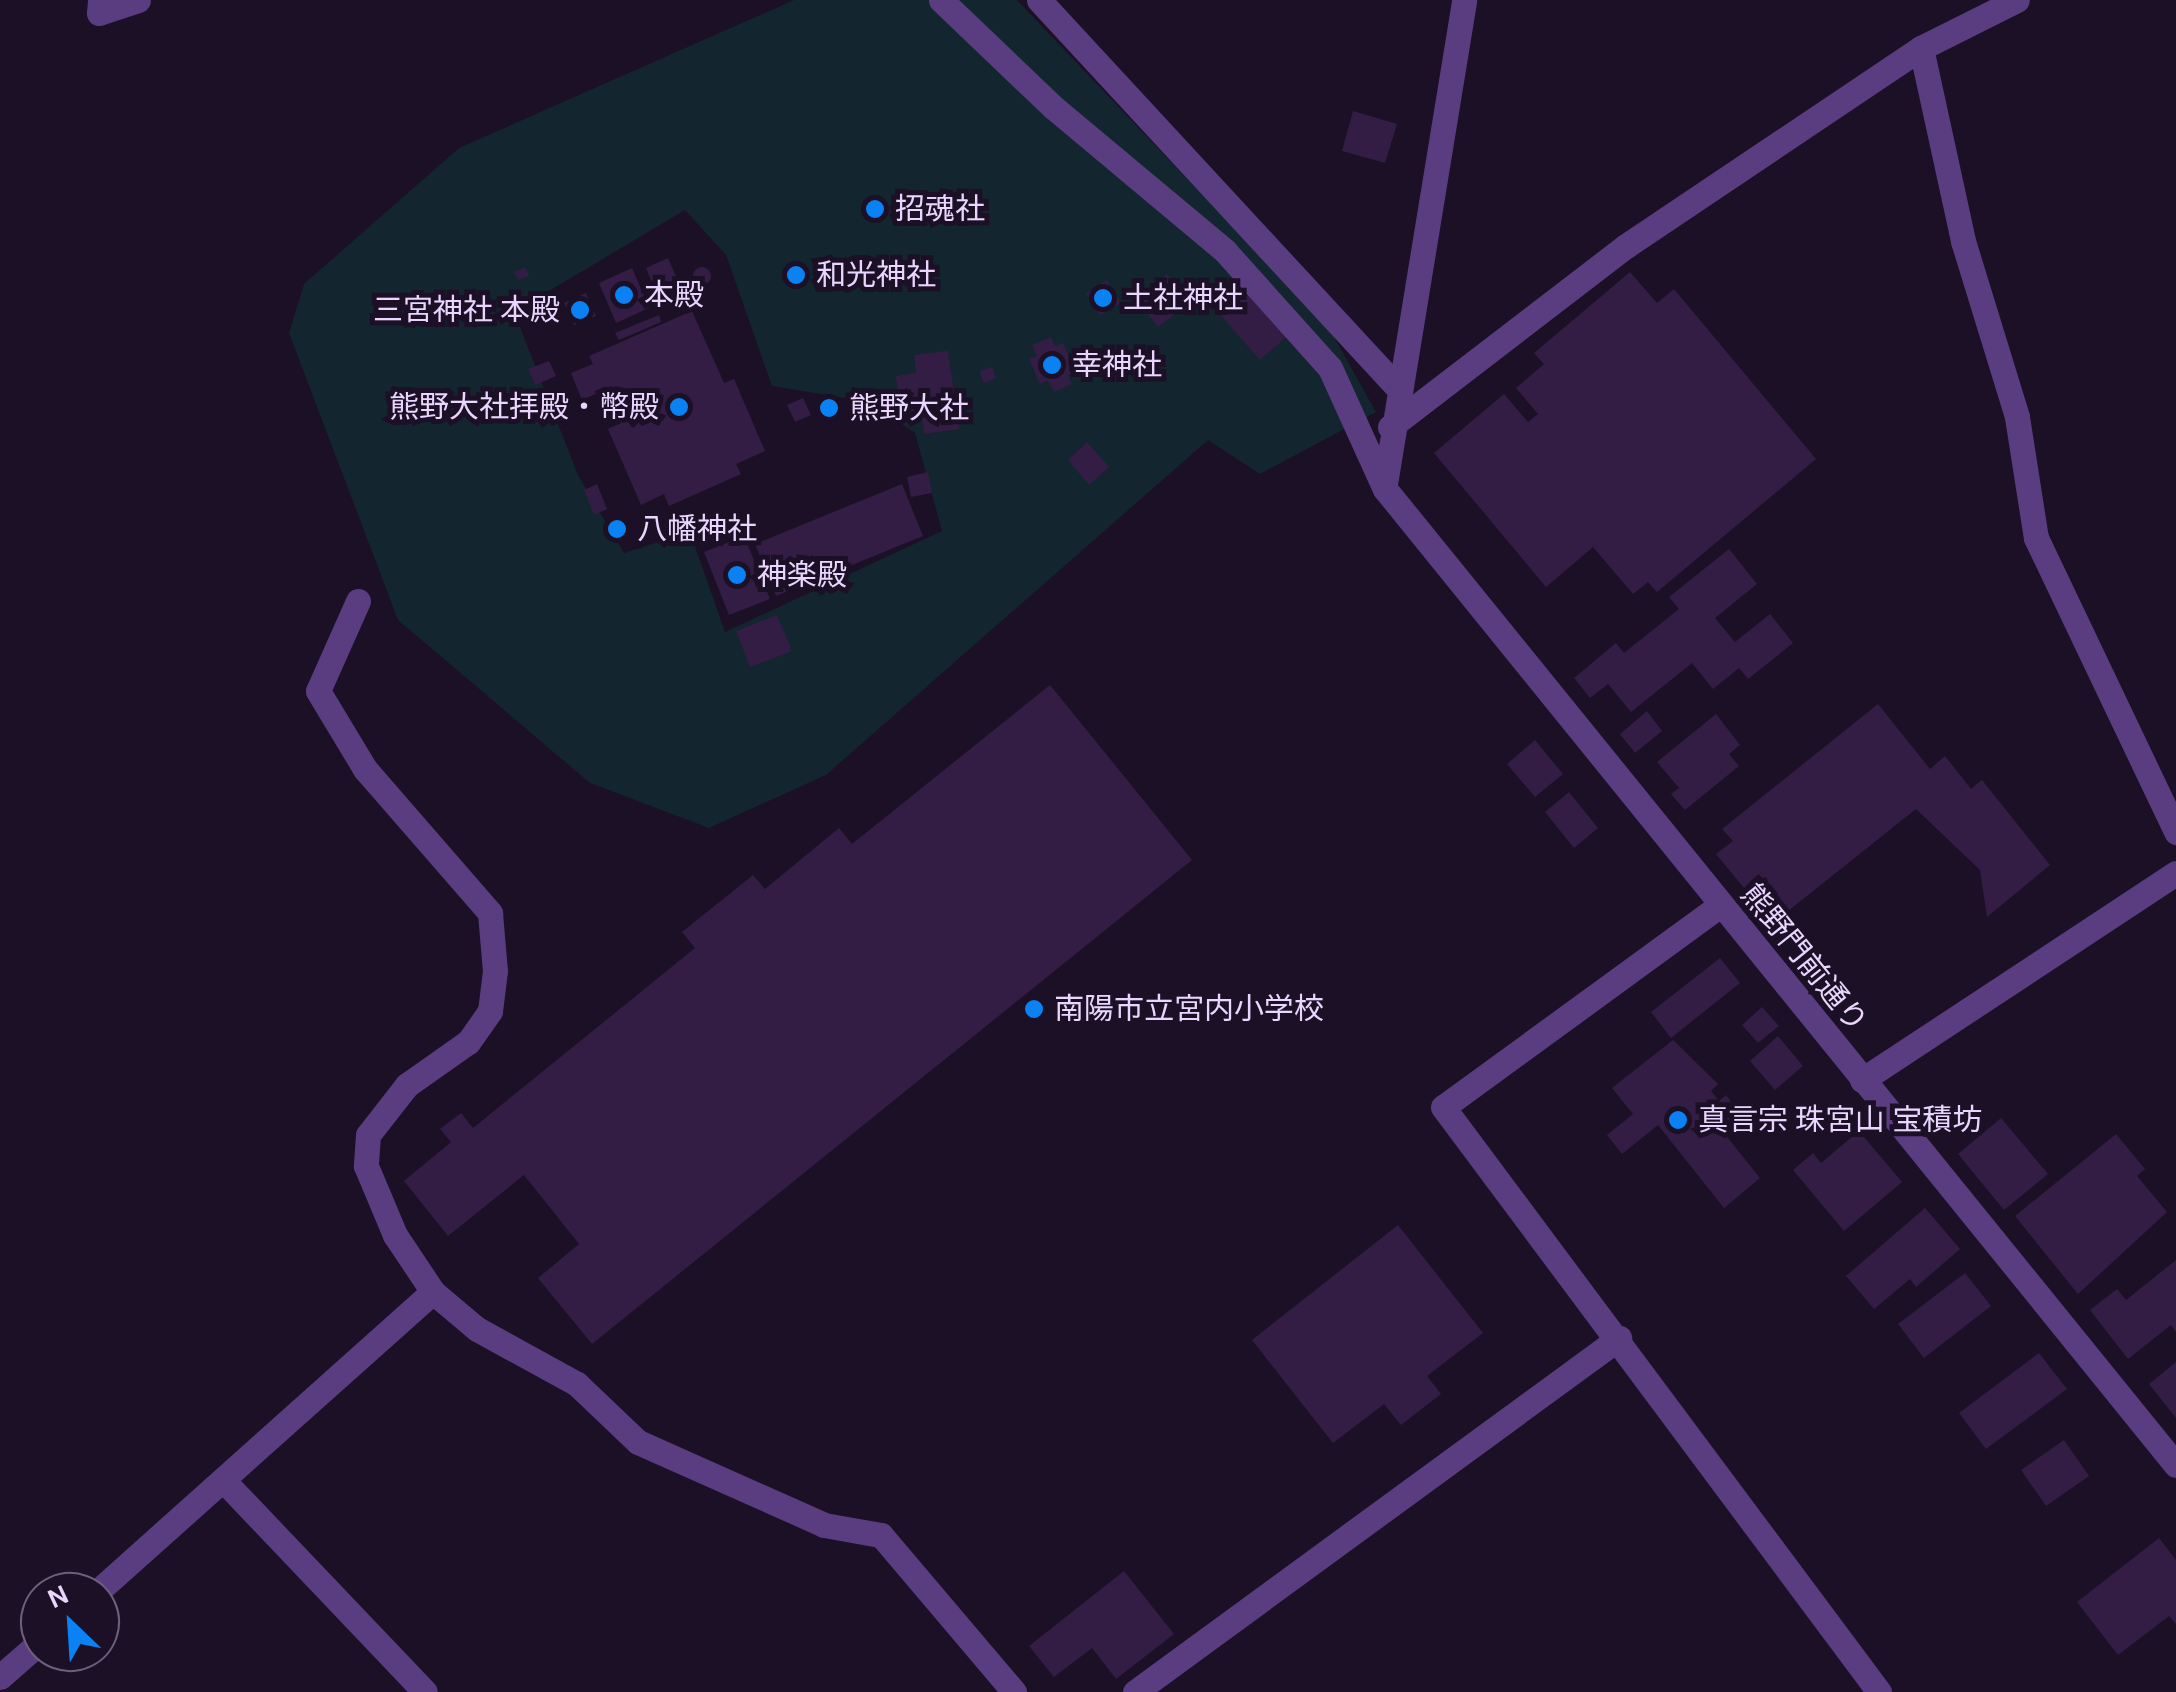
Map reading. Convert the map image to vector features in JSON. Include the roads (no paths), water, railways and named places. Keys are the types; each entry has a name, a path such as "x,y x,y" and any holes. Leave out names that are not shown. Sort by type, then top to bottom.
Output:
{"street":[{"path":"100,0 99,13 138,0"},
{"name":"熊野門前通り","path":"941,0 1053,107 1225,251 1330,368 1384,489 1718,906 2176,1465"},
{"path":"1039,0 1397,387"},
{"path":"1384,489 1390,427 1464,0"},
{"path":"1390,427 1626,246 1921,48 2017,0"},
{"path":"1921,48 1963,241 2018,417 2036,538 2176,832"},
{"path":"358,601 318,691 364,769 490,913 490,1010 468,1042 407,1085 368,1135 366,1166 395,1234 434,1292 477,1329 577,1384 638,1442 824,1525 881,1534 1014,1692"},
{"path":"1862,1080 2176,873"},
{"path":"1718,906 1443,1108 1619,1338 1880,1692"},
{"path":"120,1572 434,1292"},
{"path":"1135,1692 1619,1338"},
{"path":"224,1481 425,1692"},
{"path":"0,1676 20,1659"}],"place":[{"name":"招魂社","path":"875,209"},
{"name":"和光神社","path":"796,275"},
{"name":"本殿","path":"624,295"},
{"name":"土社神社","path":"1103,298"},
{"name":"三宮神社 本殿","path":"580,310"},
{"name":"幸神社","path":"1052,365"},
{"name":"熊野大社拝殿・幣殿","path":"679,407"},
{"name":"熊野大社","path":"829,408"},
{"name":"八幡神社","path":"617,529"},
{"name":"神楽殿","path":"737,575"},
{"name":"南陽市立宮内小学校","path":"1034,1009"},
{"name":"真言宗 珠宮山 宝積坊","path":"1678,1120"}]}
